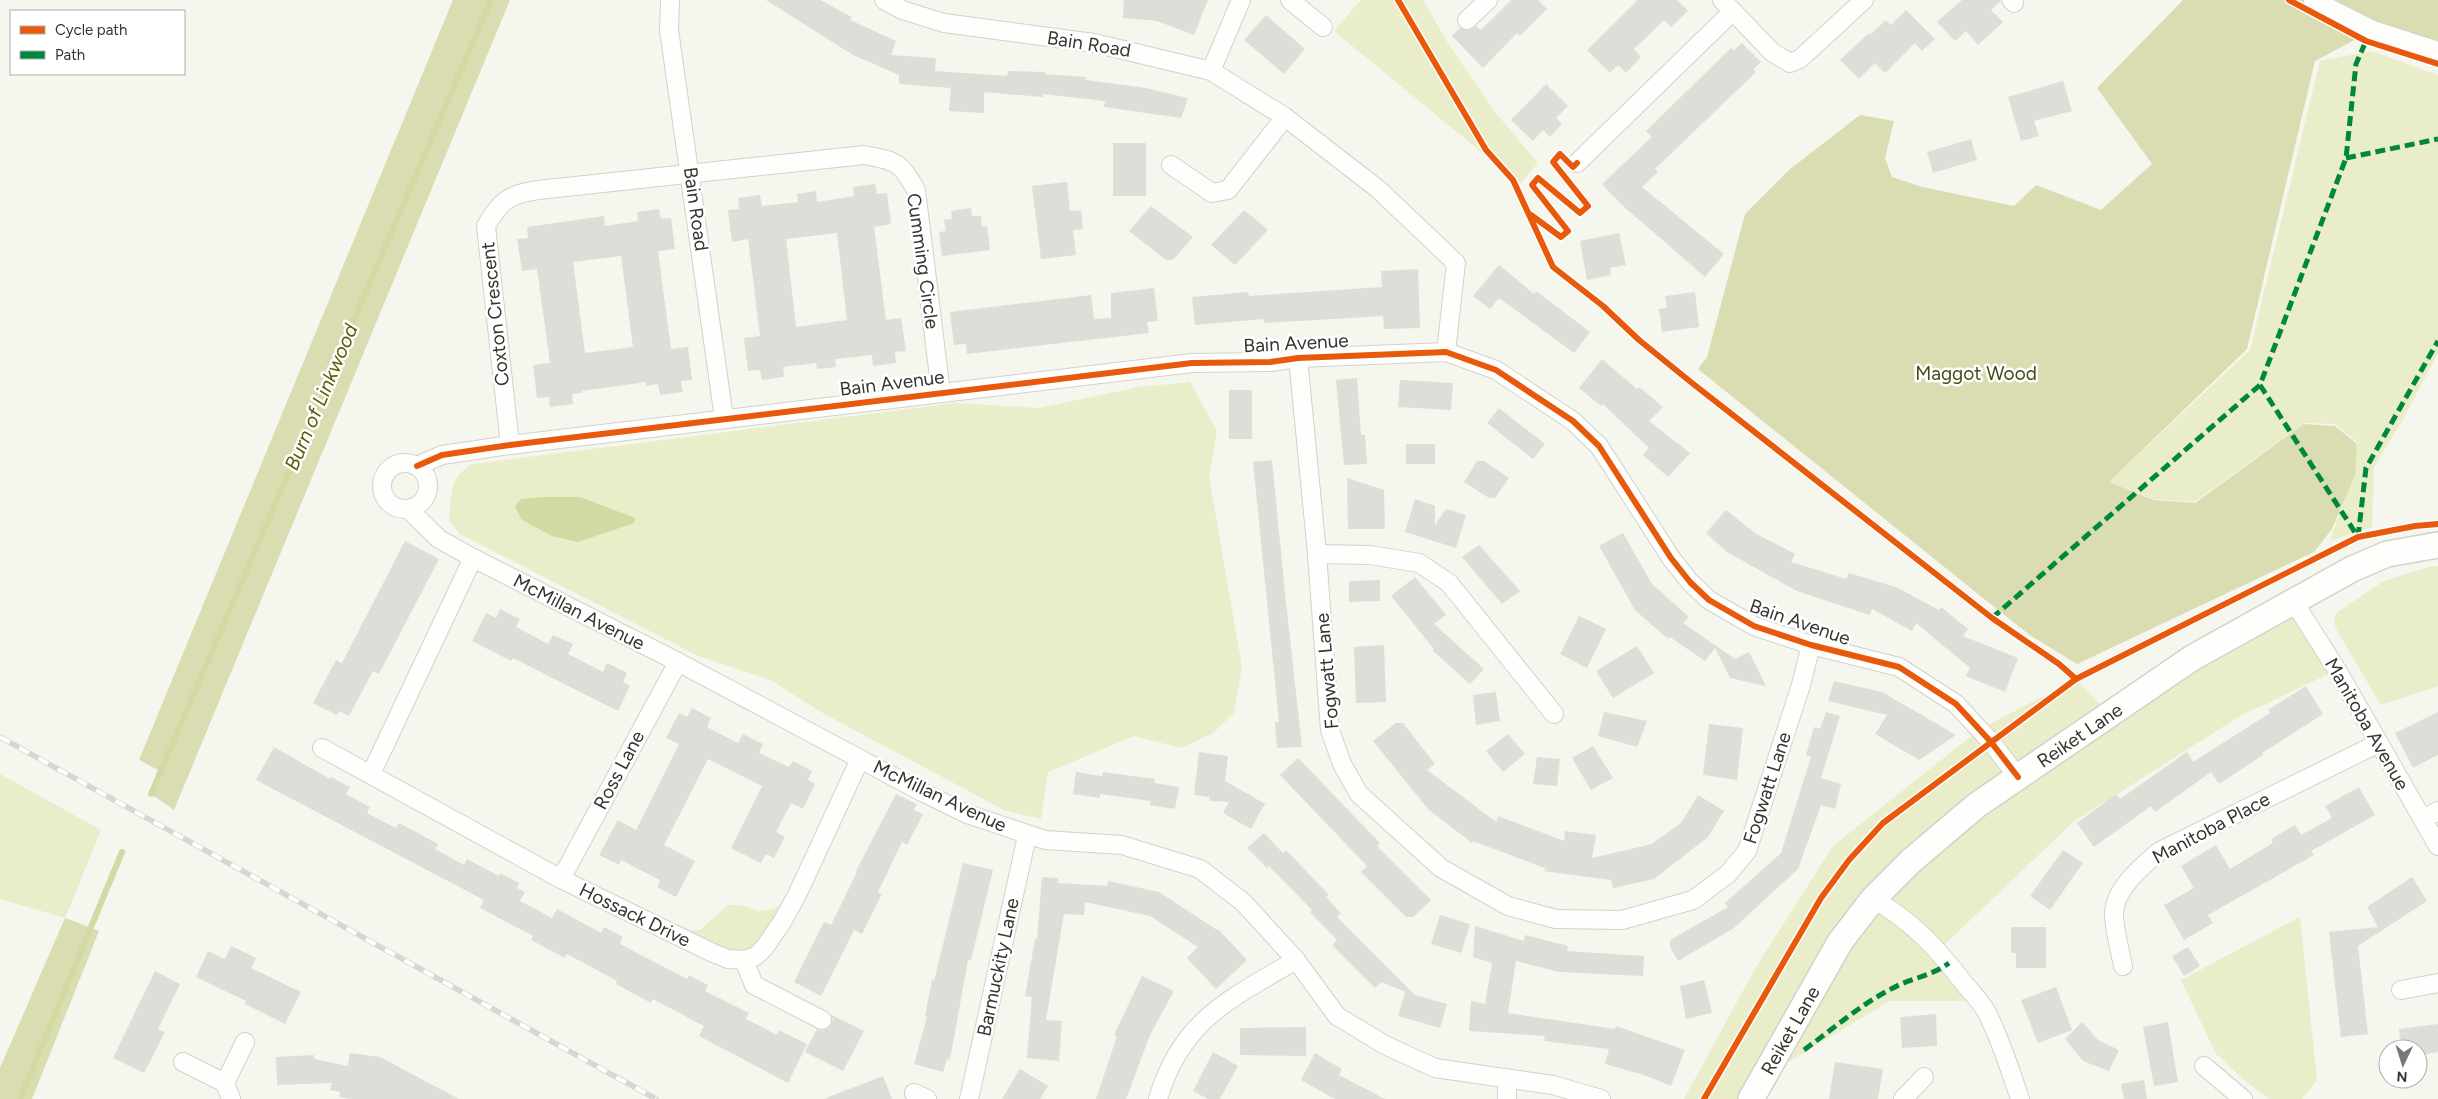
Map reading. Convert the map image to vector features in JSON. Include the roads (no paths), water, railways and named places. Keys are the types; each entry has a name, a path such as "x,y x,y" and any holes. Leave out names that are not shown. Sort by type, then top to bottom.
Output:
{"street":[{"name":"Bain Road","path":"670,0 669,30 691,173 724,418"},
{"name":"Bain Road","path":"884,0 902,10 944,24 1094,43 1211,71 1284,117 1378,189 1456,263 1446,352"},
{"path":"1211,71 1241,0"},
{"path":"1290,0 1323,26"},
{"path":"1467,20 1488,0"},
{"path":"1577,163 1727,6 1772,52 1790,63 1800,59 1864,0"},
{"path":"2313,0 2373,30 2438,52"},
{"path":"1171,165 1212,193 1228,190 1284,117"},
{"name":"Cumming Circle","path":"691,173 864,155 892,160 906,172 916,190 941,393"},
{"name":"Coxton Crescent","path":"510,445 486,226 497,206 517,193 691,173"},
{"name":"Bain Avenue","path":"417,466 442,455 510,445 1192,363 1270,362 1298,358 1446,352 1496,370 1580,427 1599,446 1671,558 1690,582 1709,600 1754,626 1811,645 1899,667 1956,704 1992,742 2018,777"},
{"name":"Fogwatt Lane","path":"1298,358 1317,554 1330,730 1342,764 1359,794 1441,868 1508,906 1556,919 1622,920 1693,900 1728,874 1747,851 1798,694 1811,645"},
{"path":"401,463 417,466 426,477 428,491 421,503 408,509 400,509 387,501 382,486 388,471 394,466 401,463"},
{"name":"McMillan Avenue","path":"408,509 439,540 678,662 967,814 1027,836 1046,840 1122,846 1200,868 1243,902 1296,960 1337,1016 1386,1046 1435,1068 1507,1080 1553,1084 1601,1099"},
{"name":"Reiket Lane","path":"1751,1099 1840,942 1874,899 1911,861 1977,804 2192,658 2352,569 2387,554 2438,545"},
{"path":"1317,554 1370,555 1419,563 1449,584 1554,714"},
{"path":"371,774 472,558"},
{"name":"Manitoba Avenue","path":"2294,602 2379,743 2431,815 2438,846"},
{"name":"Ross Lane","path":"561,879 678,662"},
{"name":"Manitoba Place","path":"2122,966 2114,914 2120,896 2130,879 2142,866 2160,851 2379,743"},
{"name":"Hossack Drive","path":"322,748 561,879 713,954 728,959 744,960"},
{"path":"822,1020 754,986 744,960 756,956 765,947 782,922 797,895 860,759"},
{"name":"Barmuckity Lane","path":"969,1099 1027,836"},
{"path":"1874,899 1897,912 1938,950 1986,1011 2000,1043 2020,1099"},
{"path":"1158,1099 1169,1069 1182,1044 1203,1019 1296,960"},
{"path":"2401,990 2438,983"},
{"path":"183,1062 228,1091 245,1042"},
{"path":"2204,1066 2243,1099"},
{"path":"1903,1099 1924,1077"},
{"path":"1507,1080 1508,1099"}],"waterway":[{"name":"Burn of Linkwood","path":"151,794 491,0"},
{"path":"20,1099 122,852"}],"railway":[{"path":"0,737 656,1099"}],"park label":[{"name":"Maggot Wood","path":"1976,373"}]}
